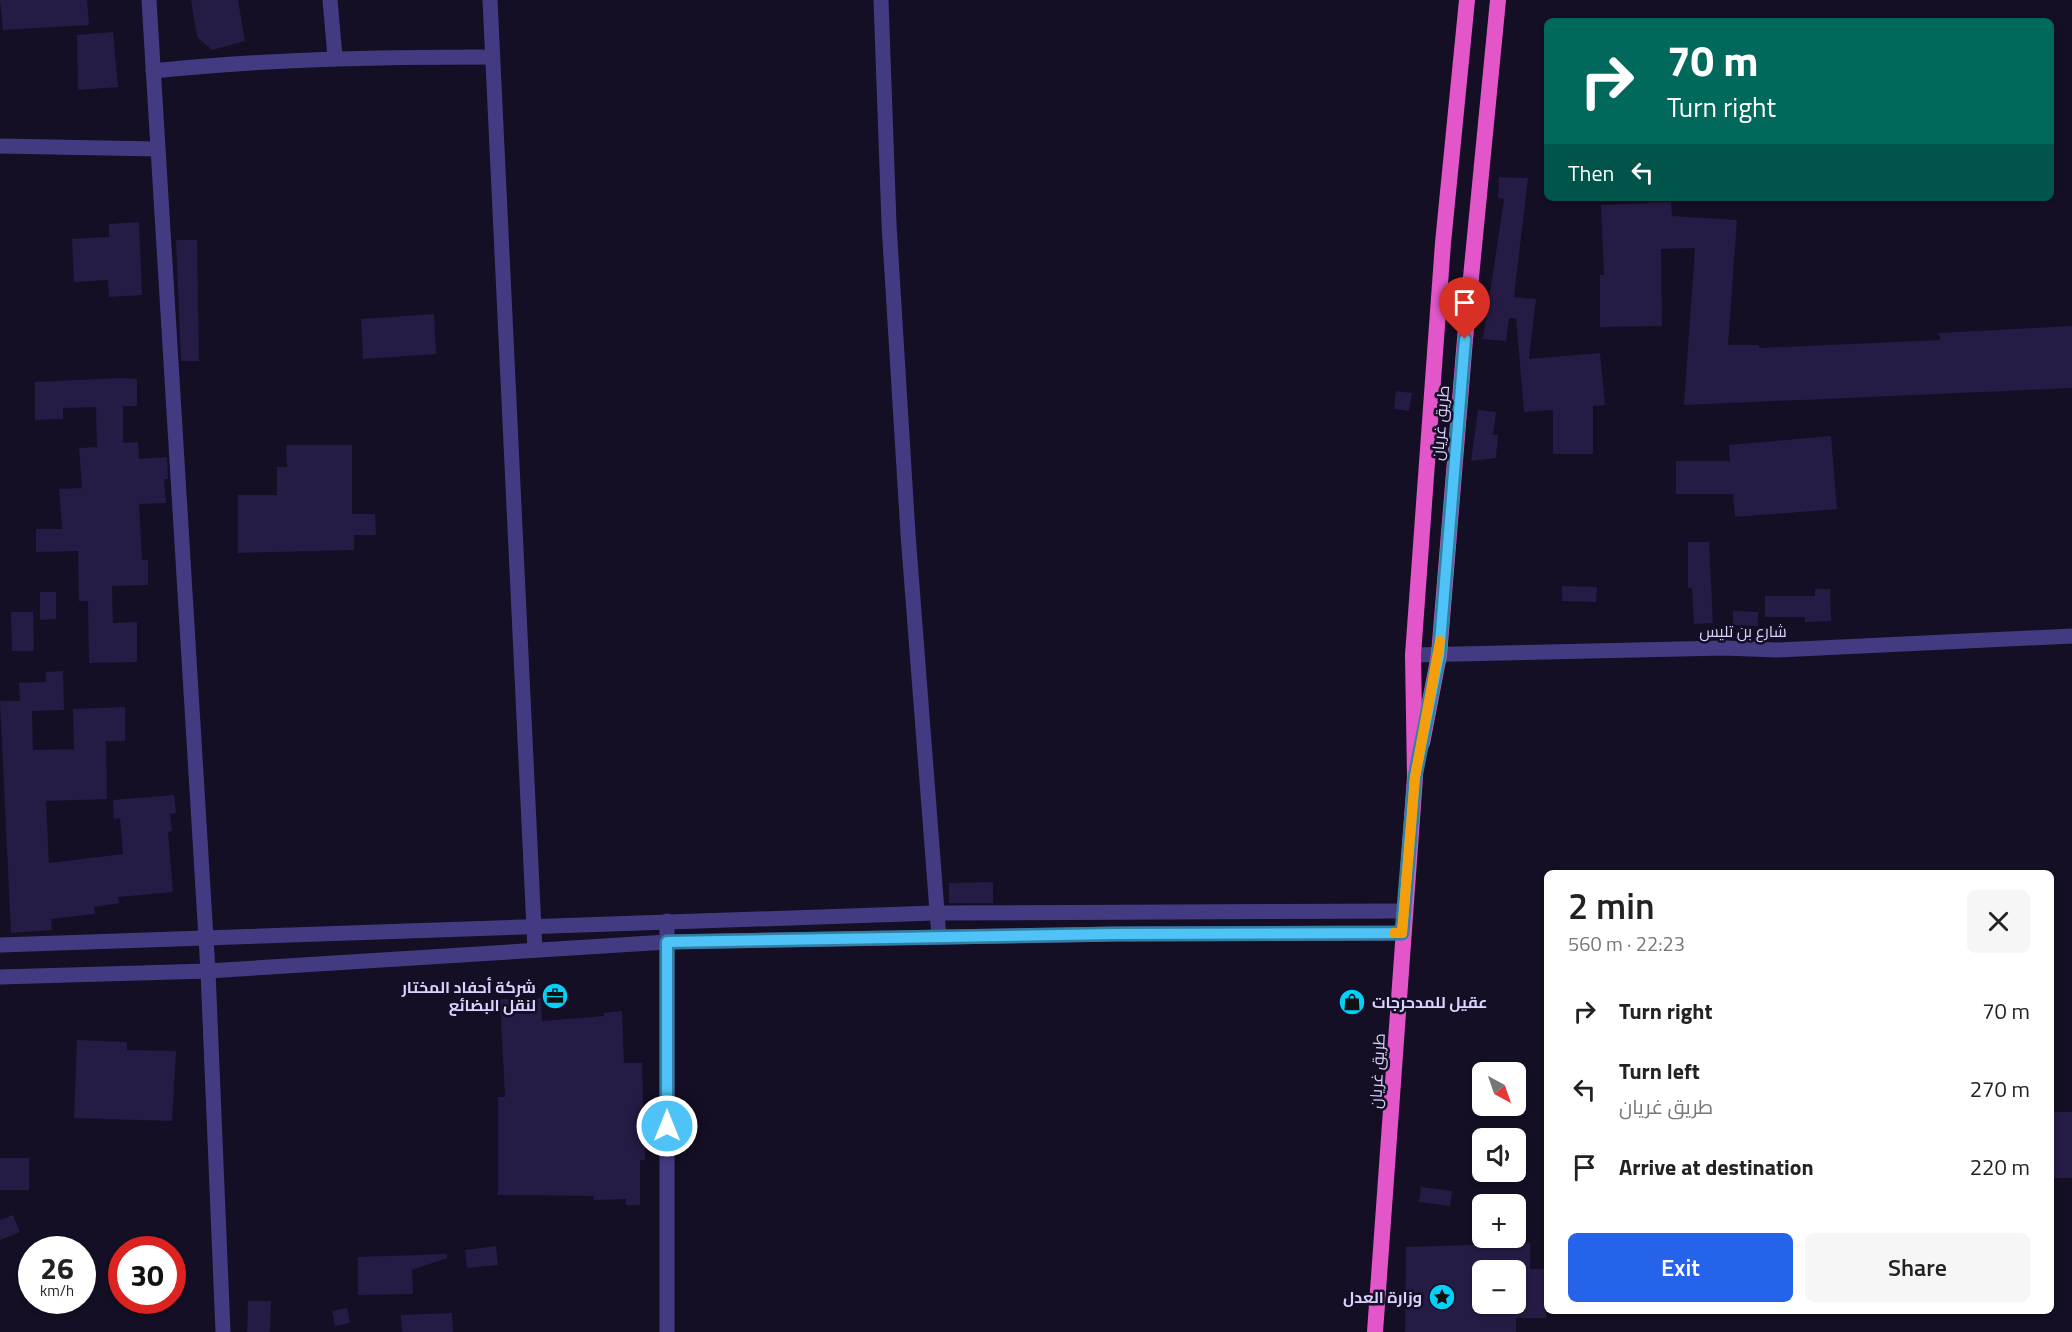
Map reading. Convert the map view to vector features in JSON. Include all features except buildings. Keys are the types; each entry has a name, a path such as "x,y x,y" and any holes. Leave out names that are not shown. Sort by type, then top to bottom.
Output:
{"highway":[{"name":"طريق غريان","path":"1375,1332 1393,1112 1402,933 1415,777 1413,655 1443,243 1467,0"},
{"name":"طريق غريان","path":"1415,777 1439,655 1466,328 1498,0"}],"street":[{"path":"149,0 208,971 224,1332"},
{"path":"330,0 335,57"},
{"path":"490,0 535,950"},
{"path":"881,0 892,272 935,913 939,937"},
{"path":"153,71 226,63 335,57 492,57"},
{"path":"0,146 158,149"},
{"name":"شارع بن تليس","path":"1413,655 1725,648 1776,650 2072,636"},
{"path":"0,945 935,913 1404,911"},
{"path":"667,921 667,1332"},
{"path":"0,977 208,971 667,942 1402,933"}],"slow traffic":[{"path":"1394,933 1402,933 1415,777 1440,641"}],"place":[{"name":"شركة أحفاد المختار لنقل البضائع","path":"555,996"},
{"name":"عقيل للمدحرجات","path":"1352,1002"},
{"name":"وزارة العدل","path":"1442,1297"}],"route":[{"path":"667,1126 667,942 1117,934 1402,933 1415,777 1439,655 1465,339"}]}
